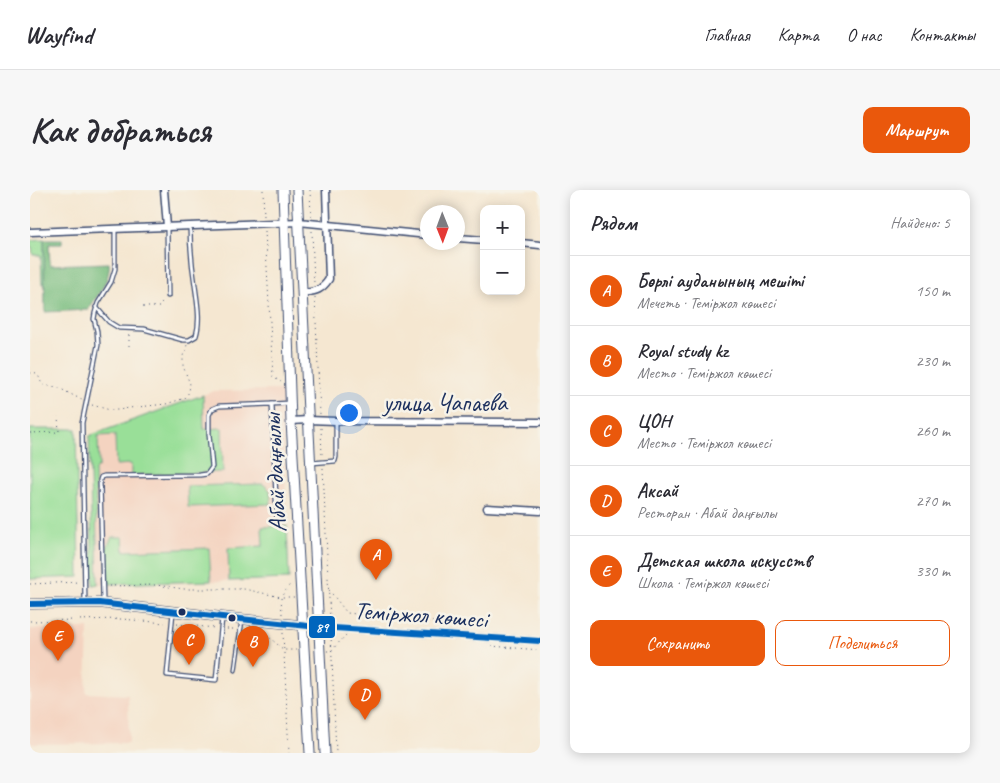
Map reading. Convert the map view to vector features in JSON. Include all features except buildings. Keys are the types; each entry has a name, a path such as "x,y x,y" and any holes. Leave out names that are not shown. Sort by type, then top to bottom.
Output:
{"street":[{"path":"164,190 166,227"},
{"name":"Абай даңғылы","path":"283,190 290,403 310,753"},
{"name":"Абай даңғылы","path":"297,190 325,753"},
{"path":"303,292 315,292 324,286 329,279 326,190"},
{"path":"30,232 299,222 420,234"},
{"path":"465,239 480,240"},
{"path":"525,243 540,245"},
{"name":"улица Чапаева","path":"291,421 540,422"},
{"path":"487,508 540,511"},
{"name":"Теміржол көшесі","path":"30,604 103,603 318,627 540,641"}],"lane":[{"path":"96,308 113,326 119,328 144,329 174,338 189,340 196,336 198,320 190,249 190,226"},
{"path":"166,227 168,296"},
{"path":"85,602 82,423 98,345 94,319 96,308 114,275 116,264 115,229"},
{"path":"103,603 101,477 207,474 212,467 209,415 212,409 219,406 290,403"},
{"path":"272,404 277,521"},
{"path":"310,463 335,461 336,421"},
{"path":"173,612 167,675 216,680 222,617"},
{"path":"235,670 242,619"}],"path":[{"path":"263,190 273,377"},
{"path":"310,190 336,753"},
{"path":"143,307 159,307 168,296"},
{"path":"128,328 129,346"},
{"path":"30,373 39,376 41,383 44,385 57,387 86,402 110,410 166,404 186,398 189,392 190,384 183,366 183,356 189,340"},
{"path":"30,433 58,432 58,416"},
{"path":"30,584 85,582"},
{"path":"103,586 156,585 184,589 244,589 281,597 301,597"},
{"path":"329,589 347,613 474,626"},
{"path":"281,597 289,753"},
{"path":"317,597 329,598"},
{"path":"30,621 122,619 263,632 284,650 304,650"},
{"path":"319,651 332,651 349,632"},
{"path":"492,646 540,650"}],"shaded area":[{"path":"282,390 289,579 93,585 89,436 214,391"},
{"path":"88,628 86,693 128,695 129,743 30,744 30,629"}],"green space":[{"path":"44,239 44,284 42,284 41,255 33,255 30,240"},
{"path":"44,239 62,239 62,244 49,244 50,265 109,263 106,282 88,310 45,312"},
{"path":"203,395 204,429 222,428 223,472 131,475 131,464 116,465 115,435 98,436 99,466 95,470 98,584 93,585 89,436"},
{"path":"30,429 76,429 79,577 30,579"},
{"path":"263,484 270,490 271,504 188,507 187,486"},
{"path":"287,526 289,579 229,581 228,548 263,546 262,527"},
{"path":"112,537 123,537 124,551 209,548 211,581 107,584 106,549"}],"transit line":[{"name":"89","path":"30,604 99,603 318,627 540,641"}],"place":[{"name":"Бөрлі ауданының мешіті","path":"376,580"},
{"name":"Детская школа искусств","path":"58,661"},
{"name":"ЦОН","path":"189,665"},
{"name":"Royal study kz","path":"253,667"},
{"name":"Аксай","path":"365,720"}]}
